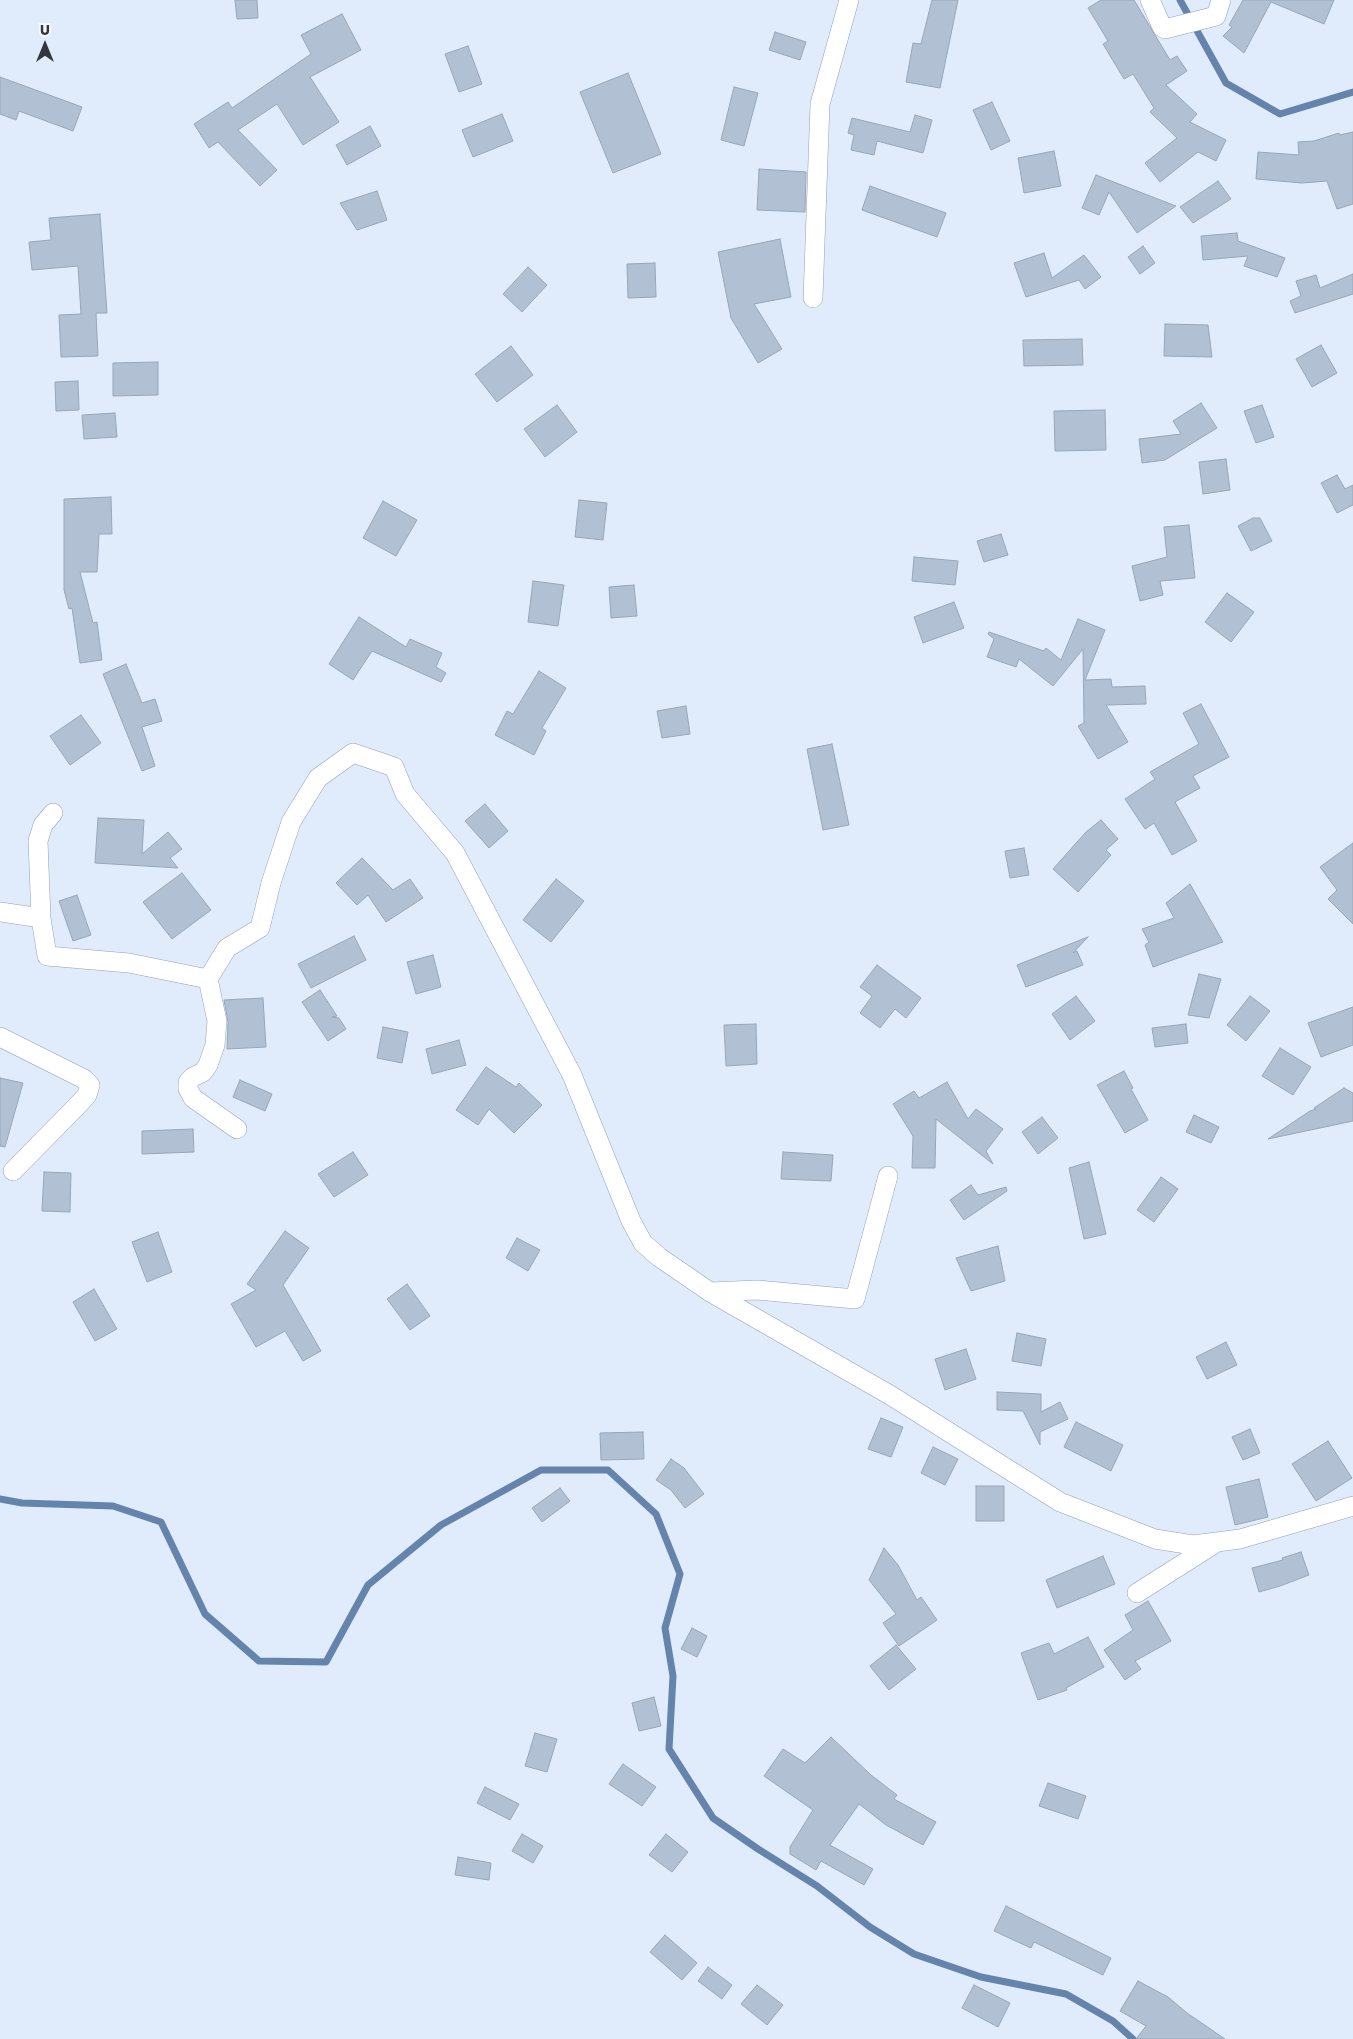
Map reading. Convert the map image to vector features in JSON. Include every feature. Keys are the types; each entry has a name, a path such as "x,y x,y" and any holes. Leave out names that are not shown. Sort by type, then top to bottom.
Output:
{"street":[{"path":"813,298 820,104 849,0"},
{"path":"1150,0 1162,27 1165,29 1218,8"},
{"path":"237,1129 192,1098 188,1089 188,1082 203,1072 208,1065 215,1045 217,1021 208,979 227,948 260,928 271,883 290,822 318,778 353,753 394,767 405,794 455,853 572,1075 631,1221 643,1243 659,1257 710,1292 850,1371 1060,1502 1155,1539 1193,1545 1240,1539 1353,1506"},
{"path":"53,814 43,825 38,841 41,918 47,956 129,962 208,979"},
{"path":"0,912 41,918"},
{"path":"0,1037 84,1079 90,1085 87,1095 13,1171"},
{"path":"710,1292 756,1290 854,1299 888,1176"},
{"path":"1138,1593 1217,1542"}],"building":[{"path":"235,0 257,0 258,18 237,19"},
{"path":"932,0 958,0 940,88 906,82 913,43 921,44"},
{"path":"1101,0 1134,0 1170,60 1177,56 1187,71 1166,85 1197,114 1190,122 1226,140 1216,161 1198,152 1160,182 1145,163 1177,138 1150,112 1154,108 1133,74 1124,79 1103,44 1108,41 1088,8"},
{"path":"1243,0 1334,0 1324,24 1271,2 1244,53 1223,36 1232,27 1229,25"},
{"path":"342,14 361,50 310,77 339,122 303,145 277,104 238,130 277,170 260,186 218,142 209,148 194,124 228,102 232,108 311,54 301,35"},
{"path":"775,32 806,42 800,60 769,50"},
{"path":"468,46 482,84 459,92 445,54"},
{"path":"628,73 661,154 613,173 580,92"},
{"path":"0,77 82,107 73,131 19,111 16,120 0,114"},
{"path":"734,87 758,93 744,146 721,140"},
{"path":"992,102 1010,141 991,150 973,110"},
{"path":"502,114 513,141 473,157 462,130"},
{"path":"915,115 932,120 923,153 877,141 874,155 851,150 854,135 848,133 852,118 910,132"},
{"path":"370,126 381,146 347,165 336,145"},
{"path":"1353,132 1353,204 1337,209 1327,181 1302,183 1256,179 1258,152 1299,155 1298,142 1314,141 1339,133 1340,135"},
{"path":"1054,151 1061,186 1024,193 1018,158"},
{"path":"759,169 806,172 805,212 757,210"},
{"path":"1096,175 1176,206 1137,233 1109,192 1099,215 1082,208"},
{"path":"1218,181 1231,199 1193,223 1180,207"},
{"path":"870,186 946,213 937,237 862,210"},
{"path":"377,191 387,220 357,230 340,203"},
{"path":"100,214 107,313 96,313 98,356 61,357 59,315 81,314 78,266 32,270 29,242 51,240 49,218"},
{"path":"1237,233 1238,241 1285,258 1277,277 1244,266 1248,256 1203,260 1201,236"},
{"path":"780,239 791,297 754,304 782,349 758,363 731,318 718,252"},
{"path":"1143,246 1155,263 1140,274 1128,257"},
{"path":"1044,253 1052,278 1084,255 1101,277 1085,289 1079,280 1026,297 1014,263"},
{"path":"655,263 656,297 628,298 627,264"},
{"path":"528,267 547,285 522,312 503,294"},
{"path":"1353,274 1353,294 1295,313 1290,301 1301,296 1296,281 1316,275 1320,288"},
{"path":"1165,324 1208,325 1212,357 1164,356"},
{"path":"1082,339 1083,365 1024,366 1023,340"},
{"path":"1321,345 1337,373 1312,387 1296,359"},
{"path":"511,346 533,375 497,402 475,374"},
{"path":"158,362 158,395 113,396 113,363"},
{"path":"78,381 79,410 56,411 55,382"},
{"path":"1201,403 1217,428 1165,460 1142,463 1139,439 1181,434 1173,421"},
{"path":"557,405 577,432 545,457 524,429"},
{"path":"1262,405 1274,437 1256,443 1244,411"},
{"path":"1105,410 1106,450 1055,451 1054,411"},
{"path":"115,413 117,437 84,439 82,415"},
{"path":"1226,459 1230,490 1203,494 1199,462"},
{"path":"1337,475 1345,489 1353,485 1353,505 1337,513 1321,483"},
{"path":"111,497 112,534 99,534 97,572 80,572 93,623 97,622 102,660 80,663 72,608 69,609 64,590 64,499"},
{"path":"579,500 607,503 603,540 575,537"},
{"path":"383,501 417,520 396,556 363,538"},
{"path":"1253,518 1260,518 1272,541 1251,551 1238,526"},
{"path":"1189,525 1195,578 1160,581 1163,595 1140,601 1132,566 1167,557 1164,527"},
{"path":"1001,534 1008,555 984,562 977,541"},
{"path":"914,557 958,561 955,585 912,581"},
{"path":"533,581 564,585 558,626 528,622"},
{"path":"634,585 637,616 611,618 609,587"},
{"path":"1227,593 1254,612 1231,642 1205,622"},
{"path":"954,602 964,628 923,643 914,617"},
{"path":"359,617 406,647 410,639 442,653 436,667 446,673 441,682 372,651 353,680 329,664"},
{"path":"1078,619 1105,630 1085,680 1111,679 1112,687 1145,686 1146,704 1106,705 1128,742 1098,759 1078,726 1084,723 1083,649 1053,686 1019,659 1016,667 987,657 994,639 988,634 989,632 1044,651 1046,648 1061,660"},
{"path":"126,664 142,703 155,699 162,721 142,727 155,766 142,771 103,674"},
{"path":"539,671 566,688 542,728 546,731 534,755 495,735 507,711 513,714"},
{"path":"1201,704 1229,757 1193,776 1200,788 1175,802 1197,841 1172,855 1154,823 1145,829 1125,799 1155,779 1150,772 1199,744 1183,713"},
{"path":"686,706 690,734 662,738 657,711"},
{"path":"81,715 101,743 70,765 50,736"},
{"path":"832,744 849,825 823,830 807,749"},
{"path":"485,804 508,831 489,848 465,821"},
{"path":"98,818 144,820 142,854 168,832 182,849 170,858 178,868 95,863"},
{"path":"1101,820 1118,839 1106,850 1111,855 1078,892 1053,869 1086,832"},
{"path":"1353,843 1353,924 1328,899 1337,890 1320,867"},
{"path":"1024,848 1029,875 1010,878 1005,851"},
{"path":"362,858 393,890 410,879 423,898 386,922 368,895 357,905 336,883"},
{"path":"182,873 211,910 172,939 143,902"},
{"path":"556,879 584,901 551,942 523,920"},
{"path":"1190,884 1223,942 1153,967 1145,945 1149,942 1142,929 1174,918 1166,903"},
{"path":"77,895 91,935 73,941 59,901"},
{"path":"354,936 366,960 311,988 298,964"},
{"path":"1088,937 1073,953 1077,951 1083,965 1026,987 1017,965"},
{"path":"433,955 441,987 416,994 407,962"},
{"path":"877,965 921,998 906,1018 895,1009 880,1028 860,1013 872,996 860,987"},
{"path":"1199,974 1221,979 1209,1018 1188,1015"},
{"path":"320,990 337,1016 332,1017 339,1018 346,1029 328,1041 302,1002"},
{"path":"1076,996 1095,1021 1070,1040 1052,1014"},
{"path":"1250,996 1270,1011 1246,1041 1227,1025"},
{"path":"263,998 266,1047 227,1049 228,1022 224,1000"},
{"path":"1353,1007 1353,1045 1321,1057 1308,1023"},
{"path":"756,1024 757,1064 726,1066 724,1025"},
{"path":"1186,1024 1188,1043 1155,1047 1152,1028"},
{"path":"383,1027 408,1032 402,1063 377,1058"},
{"path":"459,1040 466,1065 432,1074 426,1049"},
{"path":"1280,1048 1311,1067 1293,1095 1262,1076"},
{"path":"486,1067 516,1087 519,1083 542,1105 514,1133 489,1109 478,1125 456,1110"},
{"path":"1124,1071 1133,1088 1131,1089 1148,1120 1125,1133 1097,1085"},
{"path":"0,1078 23,1083 5,1147 0,1146"},
{"path":"240,1080 272,1094 265,1111 233,1097"},
{"path":"947,1082 968,1119 976,1109 1003,1129 986,1151 993,1164 936,1119 935,1168 912,1168 913,1136 893,1104 914,1091 919,1098"},
{"path":"1344,1088 1353,1093 1353,1121 1268,1139 1316,1109 1314,1108"},
{"path":"1194,1115 1219,1127 1211,1143 1186,1132"},
{"path":"1042,1117 1058,1138 1038,1154 1022,1132"},
{"path":"193,1129 194,1152 142,1154 142,1131"},
{"path":"353,1152 368,1175 334,1197 318,1174"},
{"path":"783,1152 833,1155 831,1181 781,1179"},
{"path":"1089,1162 1106,1234 1084,1239 1069,1168"},
{"path":"44,1172 71,1173 70,1212 42,1211"},
{"path":"1161,1177 1178,1189 1154,1222 1137,1210"},
{"path":"971,1185 978,1195 1006,1187 1007,1191 964,1220 950,1200"},
{"path":"285,1231 309,1248 283,1285 321,1351 303,1361 285,1331 256,1347 231,1304 256,1290 247,1284"},
{"path":"158,1232 172,1272 147,1282 132,1242"},
{"path":"517,1238 540,1250 528,1271 506,1258"},
{"path":"998,1246 1005,1281 971,1291 956,1258"},
{"path":"407,1284 430,1316 410,1330 387,1299"},
{"path":"94,1289 117,1329 95,1341 73,1302"},
{"path":"1017,1333 1046,1339 1041,1366 1012,1361"},
{"path":"1226,1342 1237,1365 1207,1379 1196,1357"},
{"path":"966,1349 976,1379 945,1390 935,1359"},
{"path":"997,1392 1041,1394 1041,1412 1060,1402 1068,1419 1040,1432 1040,1445 1023,1411 997,1410"},
{"path":"881,1418 903,1427 891,1457 868,1449"},
{"path":"1076,1422 1123,1445 1111,1471 1064,1447"},
{"path":"1250,1429 1260,1453 1243,1460 1232,1437"},
{"path":"643,1432 644,1459 601,1460 600,1433"},
{"path":"1328,1441 1352,1478 1316,1501 1292,1464"},
{"path":"933,1447 958,1459 945,1485 921,1473"},
{"path":"671,1459 684,1468 704,1494 685,1508 671,1490 656,1480"},
{"path":"1259,1479 1268,1517 1235,1525 1226,1487"},
{"path":"976,1486 1004,1486 1004,1521 976,1521"},
{"path":"560,1488 570,1501 542,1522 532,1508"},
{"path":"884,1548 898,1565 917,1600 921,1597 937,1620 899,1646 883,1623 896,1614 869,1580"},
{"path":"1301,1552 1309,1575 1259,1592 1252,1568 1283,1560 1282,1558"},
{"path":"1103,1556 1115,1584 1057,1608 1046,1580"},
{"path":"1148,1601 1171,1641 1135,1661 1141,1669 1125,1680 1104,1650 1133,1630 1125,1615"},
{"path":"692,1628 707,1636 697,1657 681,1649"},
{"path":"1088,1637 1104,1667 1066,1688 1067,1690 1038,1700 1021,1653 1049,1643 1054,1654"},
{"path":"896,1645 916,1669 889,1690 870,1666"},
{"path":"654,1697 661,1726 639,1731 632,1703"},
{"path":"535,1733 557,1739 547,1772 525,1766"},
{"path":"831,1737 871,1775 897,1795 894,1799 936,1822 923,1845 886,1825 859,1804 830,1845 873,1869 864,1885 821,1861 816,1870 790,1854 790,1847 813,1810 764,1776 783,1749 805,1763"},
{"path":"623,1764 656,1787 642,1806 609,1784"},
{"path":"1048,1783 1086,1796 1078,1819 1039,1806"},
{"path":"485,1787 519,1804 510,1820 477,1803"},
{"path":"522,1834 543,1846 533,1863 512,1851"},
{"path":"666,1834 688,1852 672,1872 649,1855"},
{"path":"458,1857 491,1863 489,1880 455,1875"},
{"path":"1006,1906 1111,1958 1103,1975 1034,1942 1031,1948 994,1931"},
{"path":"665,1935 697,1963 682,1980 650,1952"},
{"path":"708,1967 732,1985 722,1999 698,1981"},
{"path":"1138,1981 1168,1997 1187,2013 1225,2039 1136,2039 1146,2026 1120,2011"},
{"path":"757,1985 783,2005 767,2025 741,2004"},
{"path":"974,1985 1010,2003 998,2027 962,2008"}],"waterway":[{"path":"1180,0 1226,83 1280,114 1353,92"},
{"path":"0,1499 22,1503 113,1506 161,1522 205,1614 259,1661 326,1662 368,1585 441,1525 541,1470 608,1470 656,1514 680,1574 665,1628 673,1676 669,1749 713,1818 817,1886 870,1927 914,1954 981,1977 1066,1994 1113,2021 1133,2039"}]}
